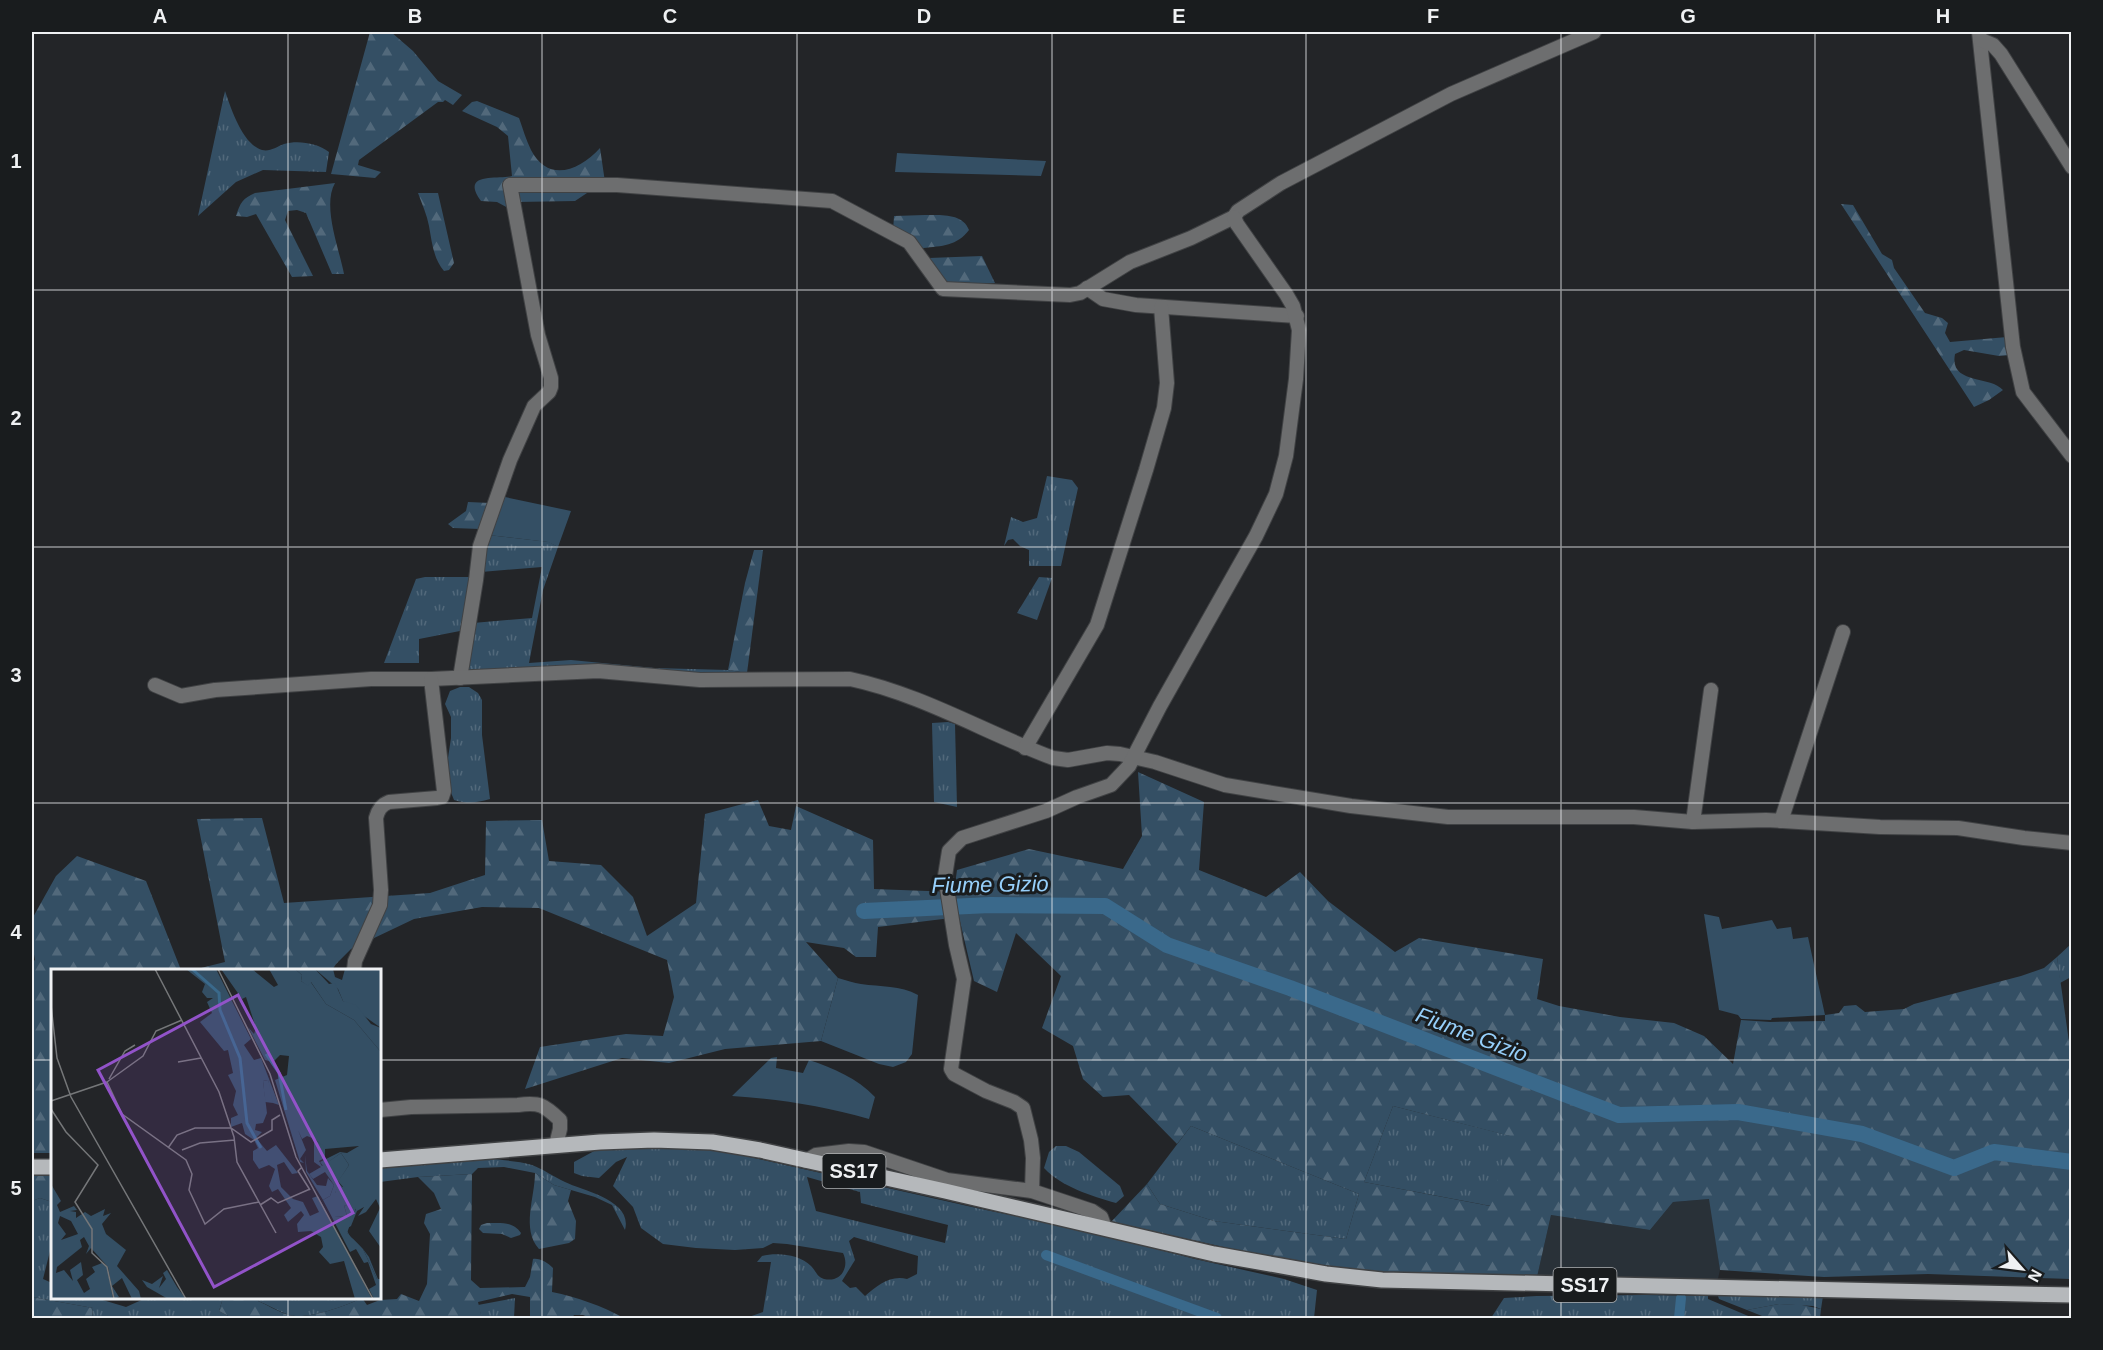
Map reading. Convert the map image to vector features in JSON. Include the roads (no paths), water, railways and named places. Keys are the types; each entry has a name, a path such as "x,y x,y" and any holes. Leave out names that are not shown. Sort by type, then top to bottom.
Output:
{"main road":[{"name":"SS17","path":"381,1160 556,1145 654,1140 712,1142 946,1186 1214,1254 1326,1274 1382,1280 1715,1294 2072,1295"},
{"path":"32,1167 51,1167"}],"street":[{"path":"460,678 480,546 510,460 532,410 549,393 551,387 551,378 538,335 510,185 617,185 832,201 909,242 943,289 1070,295 1080,293 1130,262 1191,238 1234,217 1238,211 1281,183 1451,94 1594,32"},
{"path":"1980,36 2001,54 2072,167"},
{"path":"1980,36 2013,347 2023,393 2072,456"},
{"path":"1032,1191 1033,1158 1023,1108 954,1074 951,1069 964,980 950,914 945,876 946,860 949,851 962,838 1046,811 1111,785 1129,766 1165,696 1256,536 1276,494 1286,456 1296,379 1299,330 1297,316 1286,294 1234,217"},
{"path":"1087,288 1103,299 1136,305 1297,316"},
{"path":"1025,748 1097,625 1146,470 1164,408 1167,383 1161,307"},
{"path":"1780,821 1843,632"},
{"path":"155,685 181,696 215,690 372,679 460,678 598,671 700,680 850,680 874,684 1053,758 1068,760 1107,753 1120,754 1155,762 1225,785 1351,806 1448,817 1634,817 1693,822 1780,821 1880,827 1958,828 2072,843"},
{"path":"354,969 355,961 380,904 376,818 378,813 383,804 389,802 442,797 444,791 431,679"},
{"path":"1693,822 1711,690"},
{"path":"381,1110 411,1107 518,1105 535,1102 560,1120 556,1145"},
{"path":"946,1186 1032,1191 1092,1211 1101,1217 1105,1228"}],"waterway":[{"name":"Fiume Gizio","path":"864,911 990,905 1105,906 1167,945 1290,988 1619,1115 1738,1112 1862,1134 1954,1168 1994,1152 2072,1162"},
{"path":"1046,1255 1217,1318"},
{"path":"1679,1318 1681,1298"}]}
